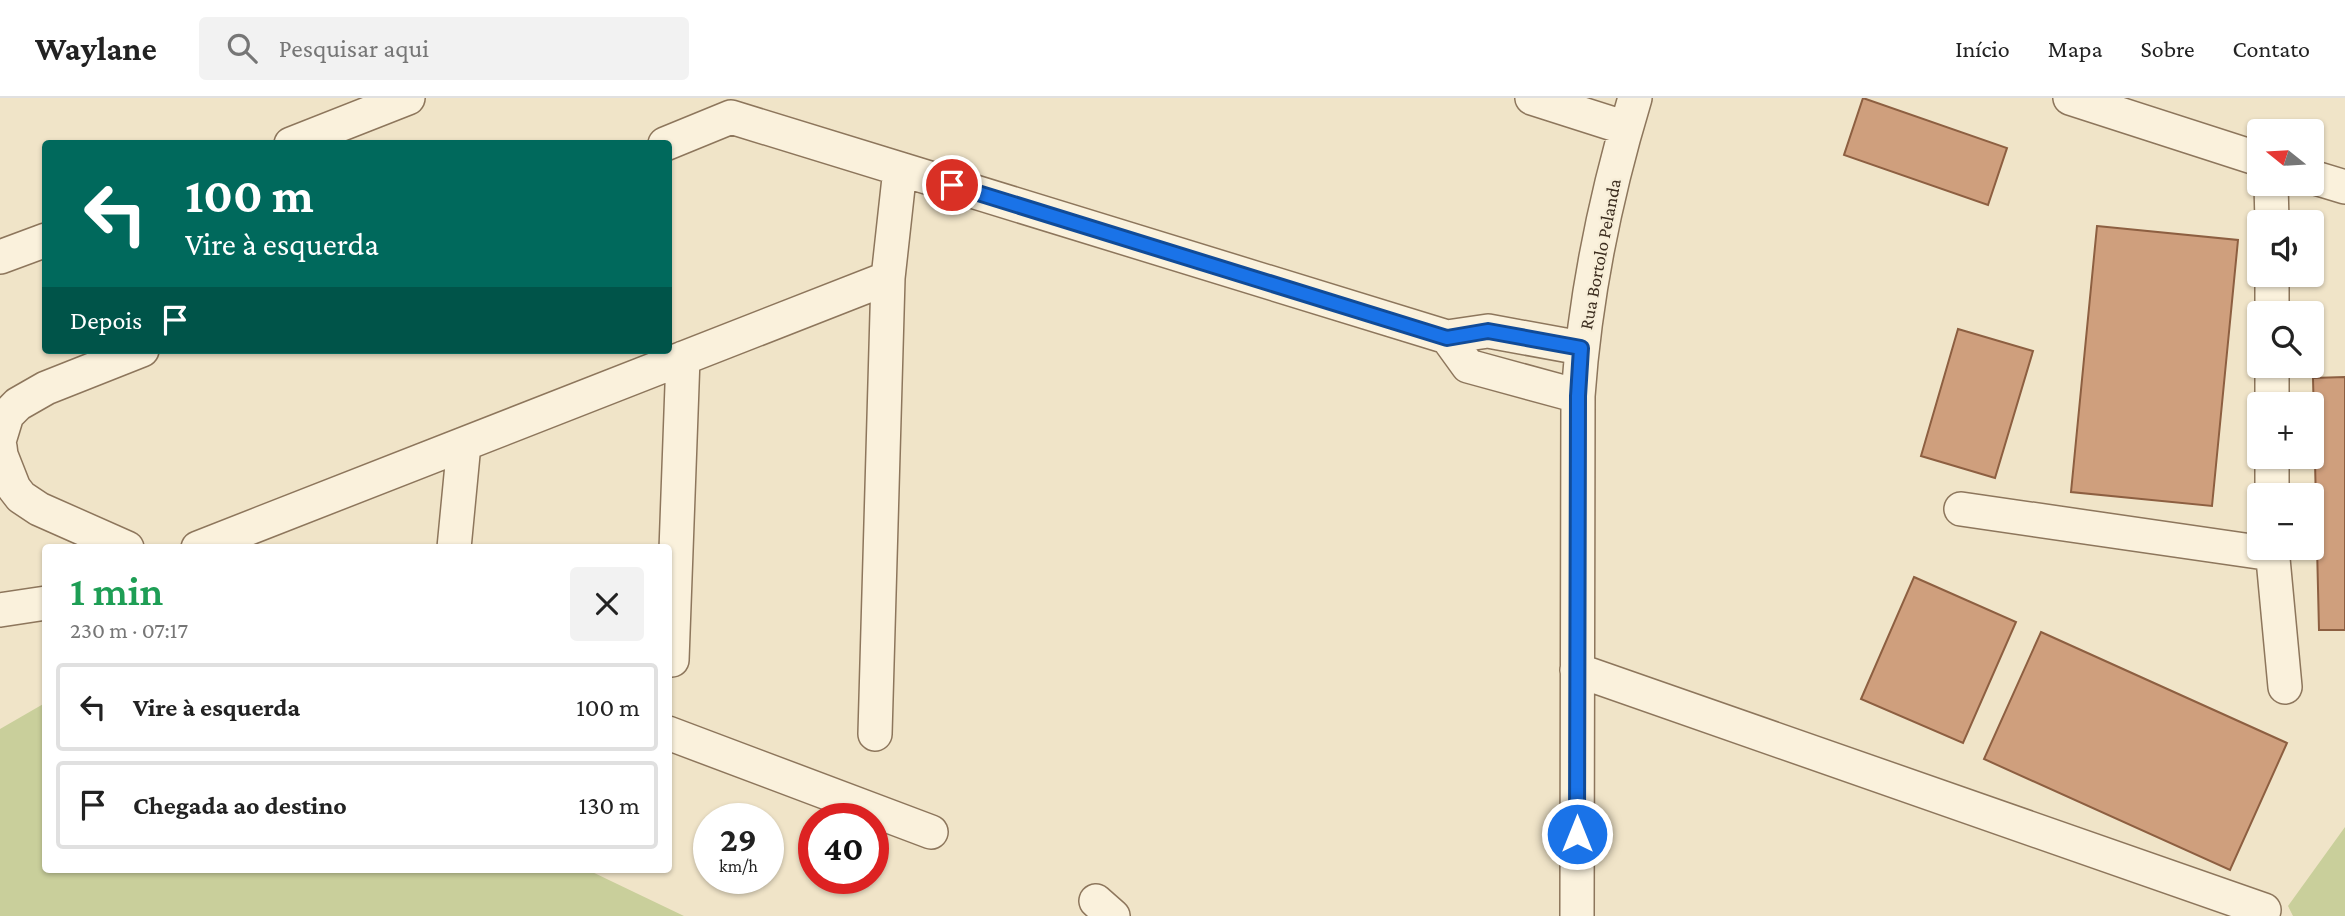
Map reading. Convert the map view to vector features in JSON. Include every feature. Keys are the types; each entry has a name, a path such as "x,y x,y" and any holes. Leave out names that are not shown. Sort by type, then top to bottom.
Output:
{"street":[{"path":"302,140 408,98"},
{"path":"1532,98 1630,113"},
{"path":"2070,98 2247,155"},
{"name":"Rua Bortolo Pelanda","path":"1577,916 1578,396 1581,348 1595,268 1630,113"},
{"path":"672,141 731,117 1447,338 1488,331 1581,348"},
{"path":"875,734 888,278 900,169"},
{"path":"0,257 42,241"},
{"path":"208,544 888,278"},
{"path":"1447,338 1468,366 1578,396"},
{"path":"0,438 8,415 18,404 46,388 132,354"},
{"path":"672,660 682,358"},
{"path":"454,544 464,444"},
{"path":"0,447 1,455 21,497 39,509 118,544"},
{"path":"1961,509 2247,548"},
{"path":"2273,560 2285,687"},
{"path":"0,610 42,604"},
{"path":"1577,670 2264,910"},
{"path":"672,735 931,832"}],"green space":[{"path":"42,705 42,873 594,873 684,916 0,916 0,729"},
{"path":"2345,827 2345,916 2293,916 2288,906"}],"building":[{"path":"1863,98 2007,148 1988,205 1844,155"},
{"path":"2097,226 2238,240 2212,506 2071,492"},
{"path":"1958,329 2033,351 1995,478 1921,456"},
{"path":"2345,377 2345,630 2319,630 2317,560 2324,560 2324,483 2316,483 2315,469 2324,469 2324,392 2313,392 2313,378"},
{"path":"1914,577 2016,622 1963,743 1861,699"},
{"path":"2041,632 2287,743 2230,870 1984,759"}],"route":[{"path":"952,185 1447,338 1488,331 1581,348 1578,396 1577,834"}]}
